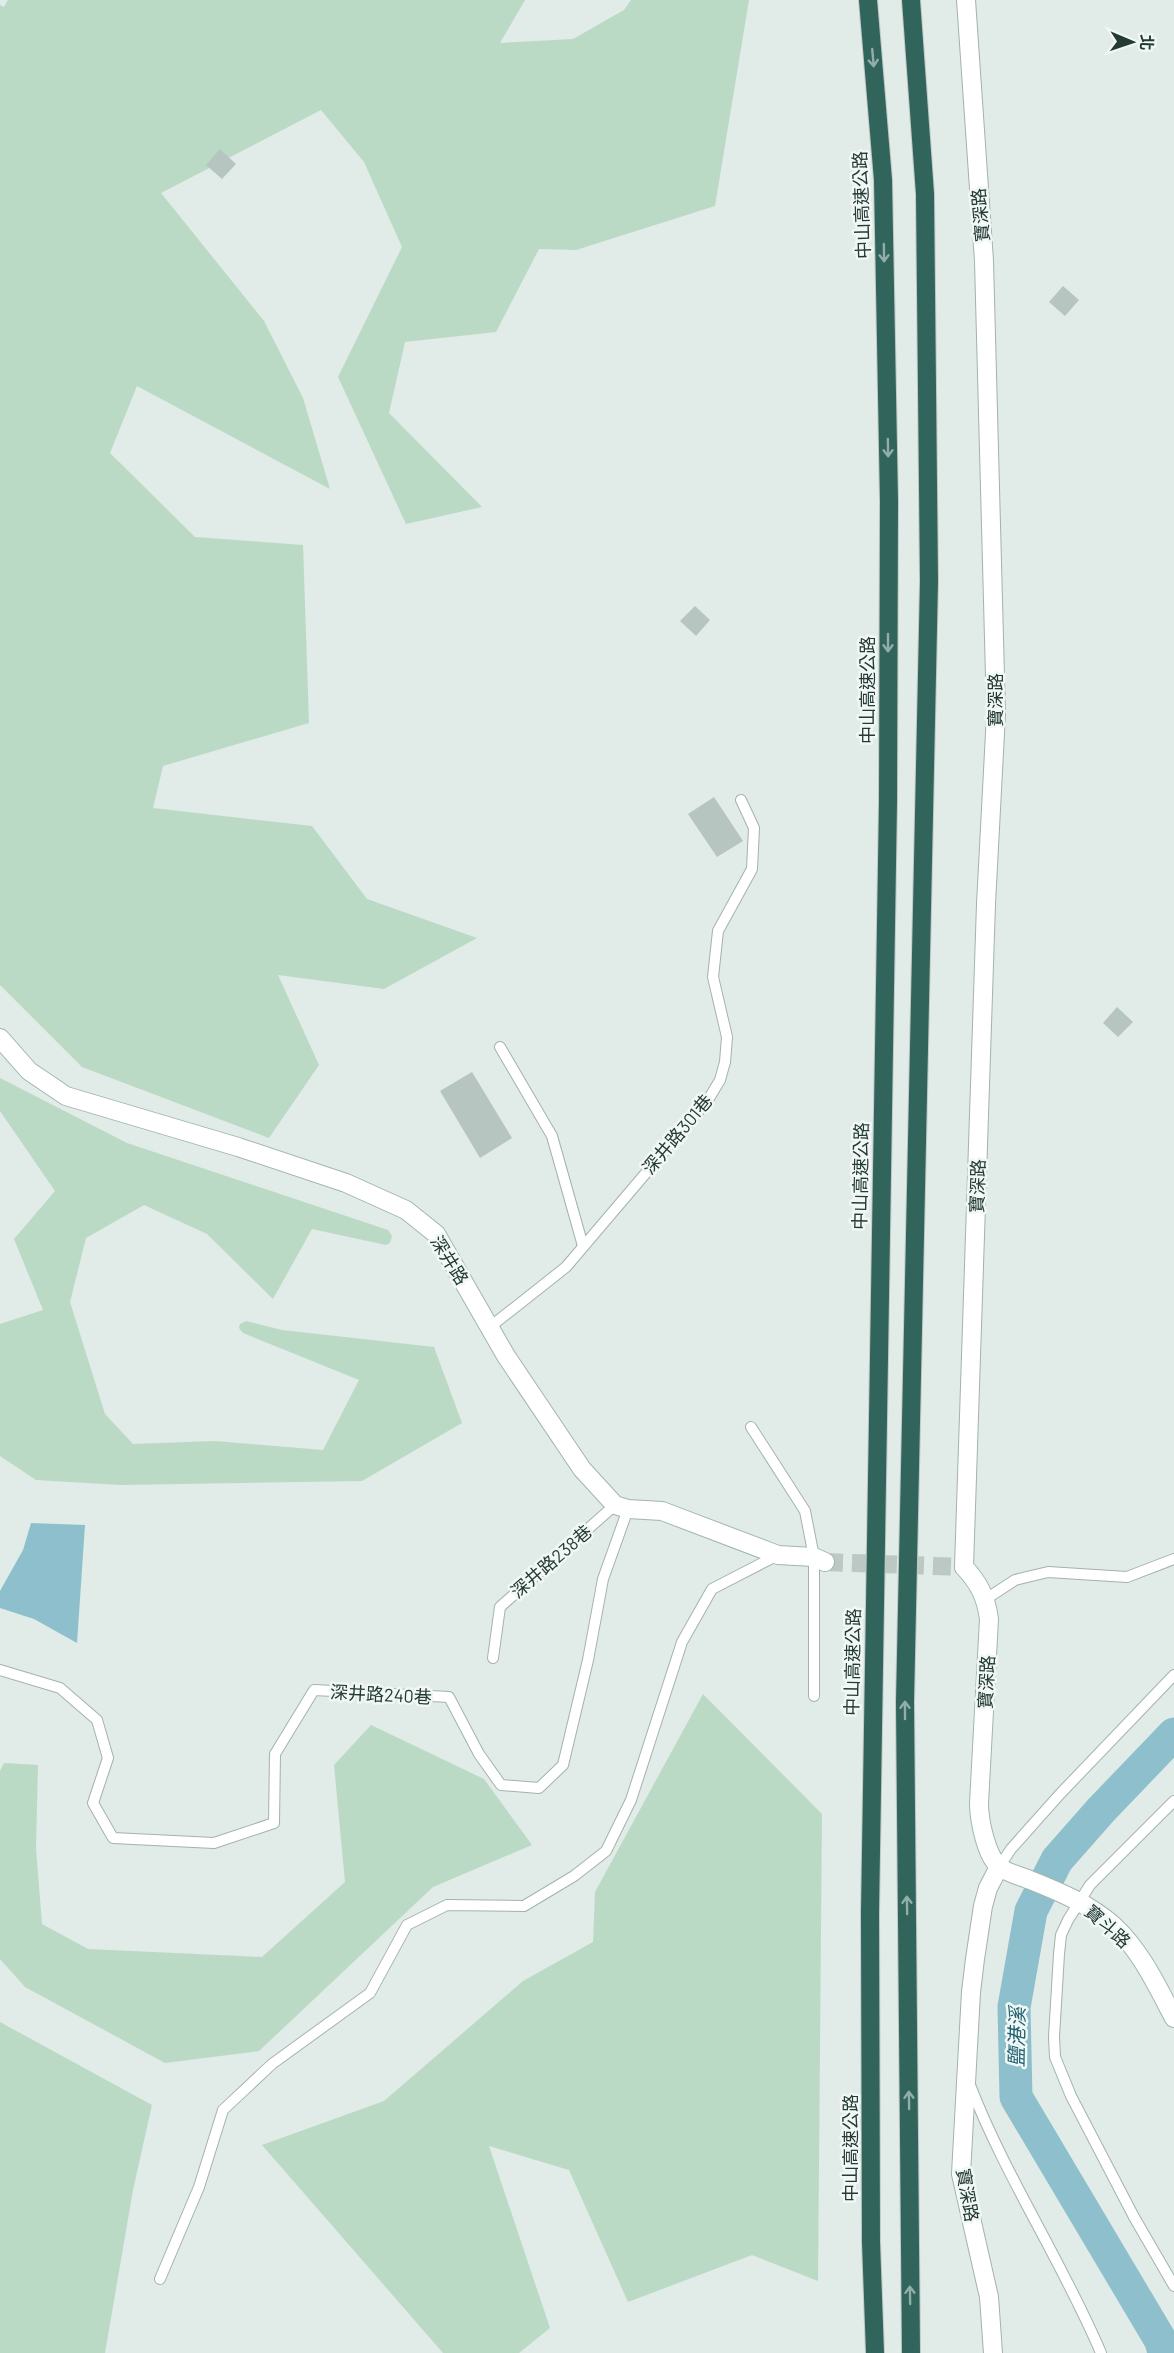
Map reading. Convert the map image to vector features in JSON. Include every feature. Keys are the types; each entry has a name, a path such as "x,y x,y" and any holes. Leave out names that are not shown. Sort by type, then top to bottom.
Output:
{"highway":[{"name":"中山高速公路","path":"868,0 883,180 889,501 887,825 870,1913 871,2242 875,2353"},
{"path":"911,0 925,194 929,580 905,1702 911,2353"}],"street":[{"name":"寶深路","path":"966,0 985,285 996,714 986,904 964,1567 986,1599 989,1618 979,1803 982,1829 999,1867 988,1888 983,1906 971,1992 961,2174 986,2276 993,2353"},
{"name":"深井路","path":"0,1038 29,1071 66,1096 227,1144 346,1183 406,1210 436,1234 506,1356 582,1469 621,1507"},
{"path":"621,1507 662,1511 778,1555 820,1559"},
{"name":"寶斗路","path":"999,1867 1078,1900 1113,1925 1129,1942 1171,2006"}],"lane":[{"name":"深井路301巷","path":"490,1327 566,1266 708,1100 720,1080 725,1062 727,1037 713,977 718,931 752,869 754,828 741,800"},
{"path":"500,1047 552,1136 583,1246"},
{"path":"751,1427 805,1511 820,1559 814,1696"},
{"name":"深井路238巷","path":"493,1658 500,1606 621,1507"},
{"name":"深井路240巷","path":"0,1670 60,1688 97,1720 108,1758 93,1803 113,1838 213,1843 274,1823 275,1754 314,1690 449,1697 479,1754 501,1785 539,1788 563,1765 621,1507"},
{"path":"160,2279 199,2187 223,2110 272,2064 370,1993 406,1925 447,1905 524,1906 574,1876 606,1851 632,1800 682,1642 712,1589 778,1555"},
{"path":"986,1599 1015,1580 1048,1572 1128,1577 1174,1559"},
{"path":"999,1867 1011,1849 1060,1794 1174,1675"},
{"path":"1174,1801 1090,1885 1078,1900 1061,1935 1056,1994 1055,2057 1071,2096 1129,2207 1174,2286"},
{"path":"967,2076 987,2130 1081,2307 1101,2353"}],"green space":[{"path":"8,0 525,0 500,43 573,39 624,10 631,0 749,0 715,206 576,250 539,249 496,332 405,342 389,413 482,507 406,524 338,377 402,247 364,162 321,110 161,193 264,321 303,398 330,489 137,386 110,453 195,537 303,545 309,723 163,766 153,808 312,826 367,899 477,938 384,989 278,975 319,1065 269,1138 82,1067 0,985 0,5 4,7"},
{"path":"0,1078 127,1143 388,1230 392,1236 390,1243 386,1245 312,1229 273,1299 207,1234 144,1205 86,1238 70,1302 105,1414 133,1444 215,1441 323,1450 359,1380 243,1333 239,1328 240,1324 246,1321 282,1330 434,1347 462,1423 362,1481 120,1485 36,1480 0,1456 0,1324 43,1310 14,1239 55,1191 0,1111"},
{"path":"703,1694 822,1814 818,2281 752,2255 628,2302 569,2170 489,2146 550,2328 519,2353 443,2353 262,2145 384,2101 523,1981 593,1942 595,1892"},
{"path":"371,1725 484,1779 532,1845 433,1887 259,2051 165,2063 25,1987 0,1959 0,1771 4,1763 38,1765 36,1848 42,1924 88,1949 262,1957 345,1882 334,1765"},
{"path":"0,2022 152,2105 133,2190 105,2353 0,2353"}],"water":[{"path":"31,1523 85,1525 77,1643 34,1619 0,1608 0,1591 23,1550"}],"building":[{"path":"220,149 236,164 222,179 206,165"},
{"path":"1063,286 1079,300 1065,316 1049,302"},
{"path":"695,606 710,620 696,636 680,621"},
{"path":"714,797 743,841 717,857 688,814"},
{"path":"1117,1007 1133,1022 1118,1037 1103,1023"},
{"path":"472,1072 512,1138 480,1158 440,1091"}],"waterway":[{"name":"鹽港溪","path":"1164,2353 1161,2341 1016,2097 1014,2007 1031,1911 1057,1860 1174,1734"}],"tunnel":[{"path":"825,1562 964,1567"}]}
